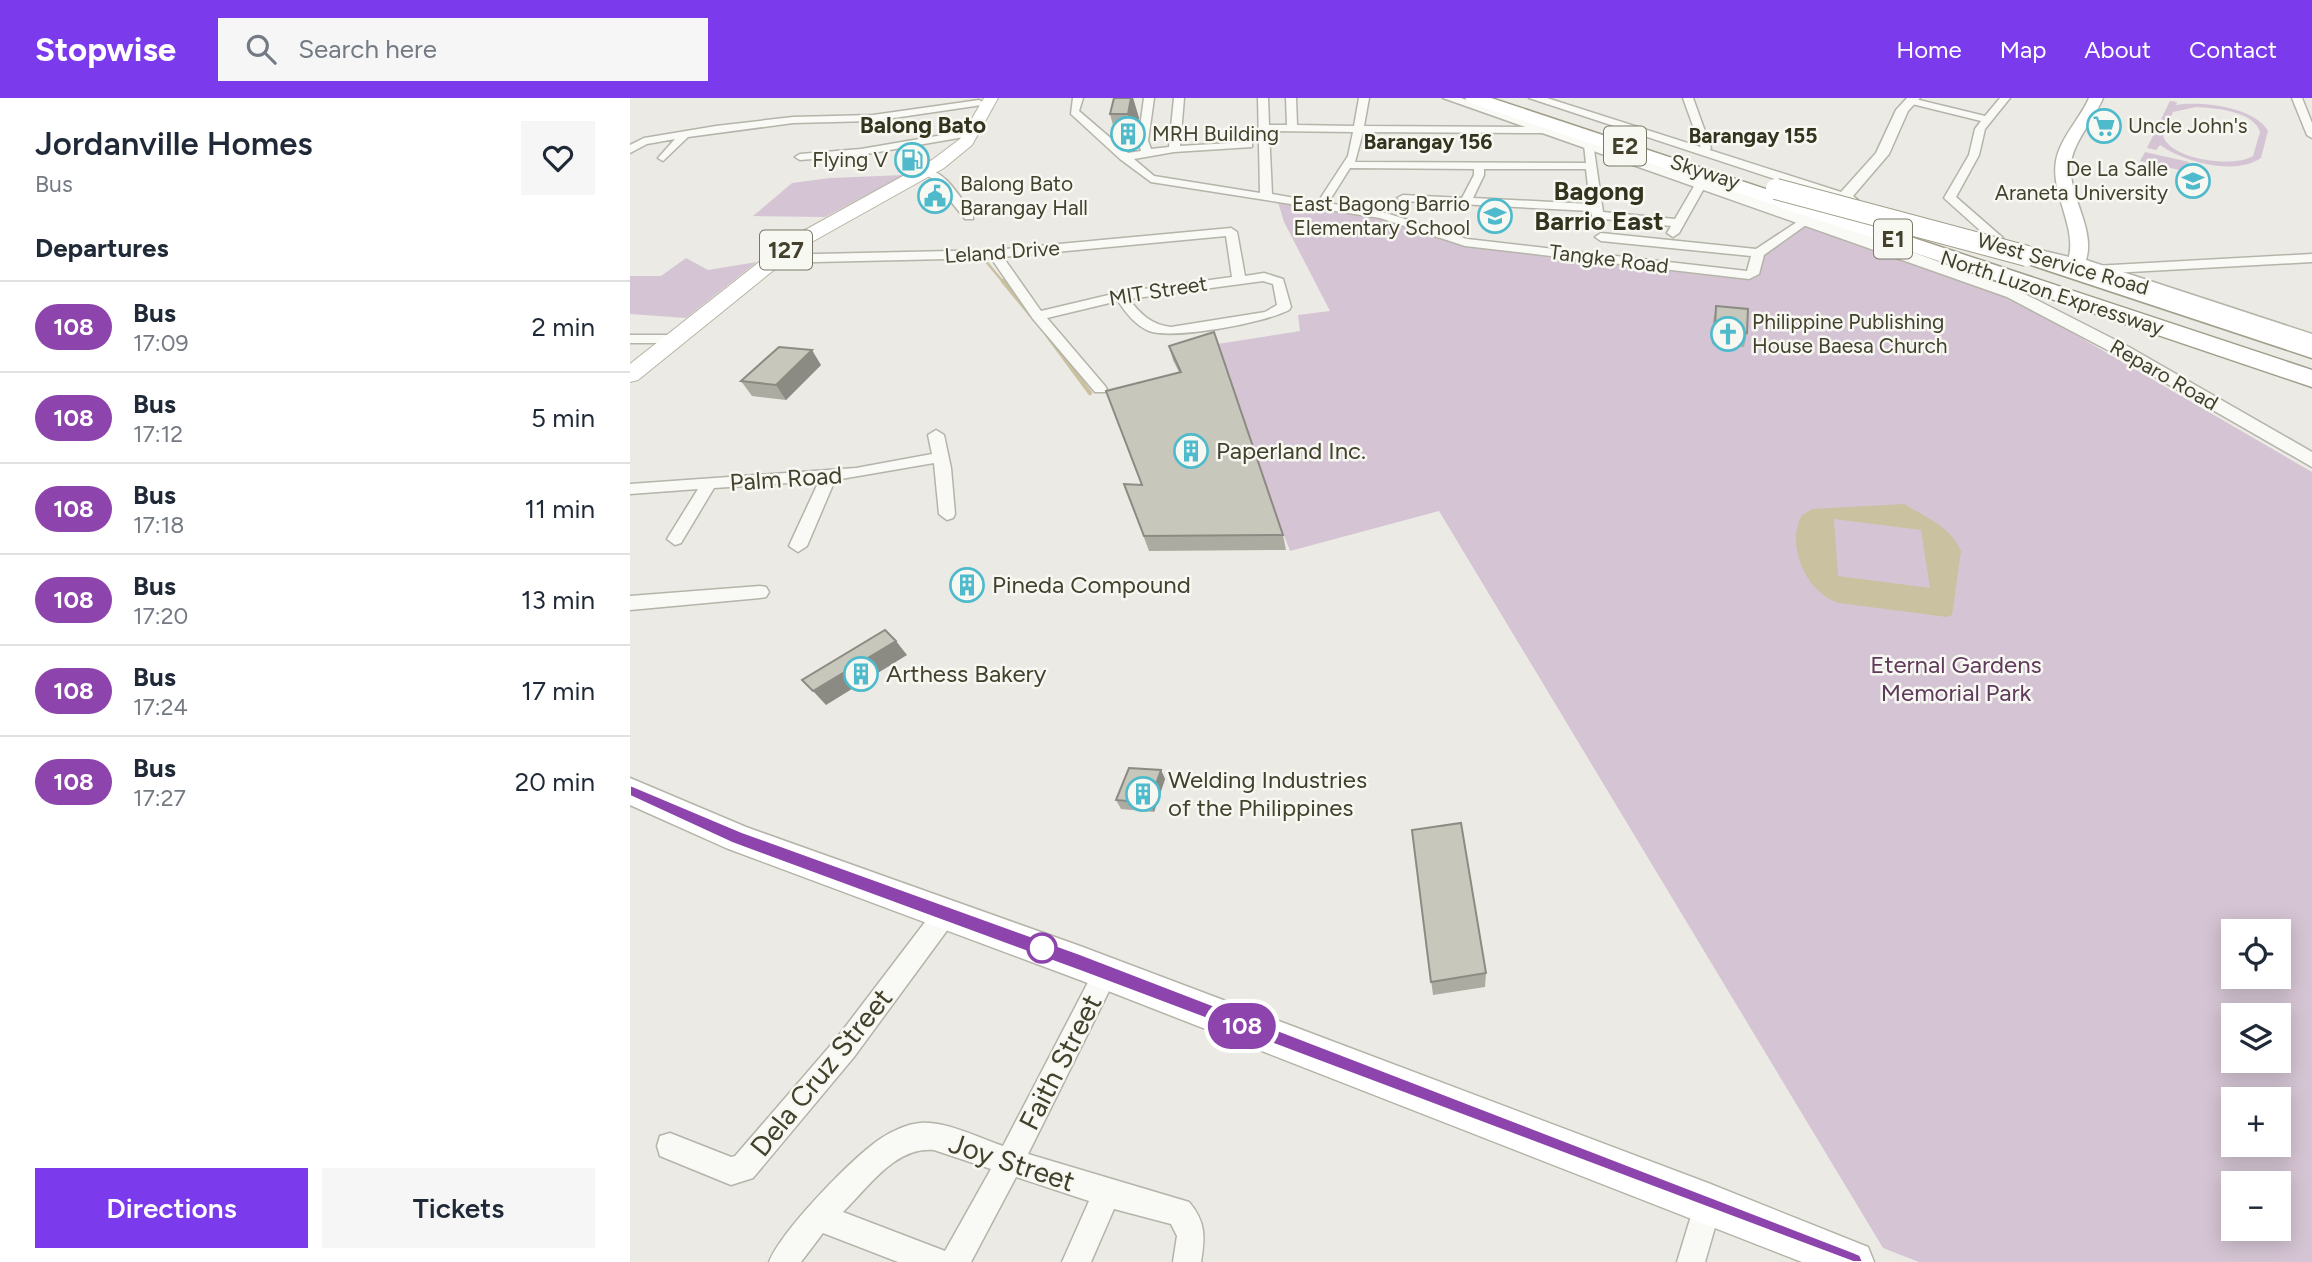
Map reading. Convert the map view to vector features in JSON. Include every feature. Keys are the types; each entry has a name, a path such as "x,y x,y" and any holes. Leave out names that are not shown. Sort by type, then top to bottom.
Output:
{"highway":[{"name":"North Luzon Expressway","path":"1474,98 2312,379"},
{"name":"Skyway","path":"1481,98 1773,191"},
{"name":"Skyway","path":"1500,98 1773,191"},
{"name":"North Luzon Expressway","path":"1506,98 2312,362"},
{"path":"1773,191 2027,256 2312,350"},
{"path":"1773,191 1908,247 2312,393"}],"main road":[{"path":"2085,267 2080,257 2065,192 2063,170 2068,143 2096,98"},
{"name":"127","path":"630,375 772,259 821,227 926,172 958,141 966,142 973,132 984,100"},
{"name":"West Service Road","path":"2085,267 2312,340"},
{"path":"630,792 737,838 1106,973 1708,1203 1853,1262"}],"street":[{"path":"1079,98 1073,112 1124,157 1174,149 1248,145"},
{"path":"1146,152 1143,141 1149,98"},
{"path":"1174,149 1179,98"},
{"path":"1263,98 1266,197"},
{"path":"1290,98 1292,128"},
{"path":"1320,206 1356,149 1364,98"},
{"name":"Reparo Road","path":"1449,98 1701,183 2014,294 2123,351 2312,461"},
{"name":"West Service Road","path":"1535,98 1577,105 1703,152 1844,198 2000,245 2085,267"},
{"path":"1688,98 1706,148 1703,152"},
{"path":"2000,245 1999,241 1950,198 1974,155 1980,129 2005,98"},
{"path":"2297,98 2312,135"},
{"path":"1844,198 1882,154 1902,110 1912,99 1986,119"},
{"path":"630,150 641,142 685,133 793,120 873,118 984,100"},
{"path":"1263,128 1542,130"},
{"path":"663,158 685,133"},
{"path":"800,157 958,141"},
{"path":"1589,145 1603,258"},
{"name":"Tangke Road","path":"1124,157 1142,173 1157,180 1382,215 1465,242 1749,275 1753,274 1758,253"},
{"path":"1466,200 1479,175 1479,164"},
{"path":"1348,165 1590,166"},
{"path":"926,172 937,177 969,217"},
{"path":"1668,244 1701,183"},
{"path":"1403,198 1466,200 1597,212 1678,223"},
{"path":"1601,237 1758,253 1807,220"},
{"name":"Leland Drive","path":"772,259 995,254 1231,232 1239,279"},
{"path":"995,254 1038,316 1100,389"},
{"path":"2085,267 2312,258"},
{"name":"MIT Street","path":"1038,316 1121,296 1271,277 1279,282 1284,307 1281,311 1171,331 1150,328 1132,312 1121,296"},
{"path":"630,339 674,339"},
{"path":"936,435 947,514"},
{"name":"Palm Road","path":"630,489 829,476 873,471 941,457"},
{"path":"798,546 829,476"},
{"path":"675,539 709,484"},
{"path":"630,603 760,592"},
{"name":"Dela Cruz Street","path":"670,1146 732,1171 743,1168 845,1048 946,913"},
{"name":"Faith Street","path":"955,1262 1106,973"},
{"name":"Joy Street","path":"783,1262 818,1217 885,1152 921,1135 1107,1193 1179,1212 1189,1224 1191,1237 1187,1262"},
{"path":"1076,1262 1107,1193"},
{"path":"1691,1262 1708,1203"},
{"path":"818,1217 936,1262"}],"green space":[{"path":"2170,101 2177,102 2176,105 2213,105 2240,111 2252,116 2268,131 2261,158 2238,166 2210,165 2182,157 2160,145 2156,150 2147,148","holes":["2196,107 2233,112 2250,119 2260,132 2253,156 2232,161 2204,160 2178,151 2168,144 2163,136 2173,112"]},
{"path":"2145,152 2189,162 2184,171 2140,161"},
{"path":"904,175 825,217 753,216 792,183 830,178"},
{"name":"Eternal Gardens Memorial Park","path":"1278,202 1361,213 1462,245 1753,278 1759,258 1807,224 2007,295 2312,472 2312,1262 1919,1262 1883,1248 1439,511 1290,551 1211,345 1300,331 1298,315 1330,311 1284,222"},
{"path":"686,258 708,270 757,262 686,318 630,314 630,276 661,276"}],"shaded area":[{"path":"1904,504 1937,524 1951,536 1961,551 1952,615 1947,617 1839,603 1827,598 1808,579 1798,553 1797,527 1802,515 1812,509","holes":["1834,519 1921,530 1930,588 1838,576"]}],"building":[{"path":"1114,98 1131,98 1128,114 1110,114"},
{"path":"1716,306 1748,309 1747,333 1715,329"},
{"name":"Paperland Inc.","path":"1214,332 1283,535 1144,536 1124,484 1142,485 1106,391 1181,372 1169,346"},
{"path":"779,347 812,350 776,385 741,381"},
{"path":"885,630 896,641 813,691 802,680"},
{"path":"1129,768 1161,770 1149,803 1116,800"},
{"path":"1461,823 1486,973 1431,982 1412,830"}],"waterway":[{"path":"984,259 1004,283"},
{"path":"1003,281 1031,315"},
{"path":"1048,336 1090,393"}],"bus line":[{"name":"108","path":"630,791 737,838 1080,963 1377,1079 1708,1203 1853,1262"}],"place":[{"name":"Uncle John's","path":"2104,126"},
{"name":"MRH Building","path":"1128,134"},
{"name":"Flying V","path":"912,160"},
{"name":"De La Salle Araneta University","path":"2193,181"},
{"name":"Balong Bato Barangay Hall","path":"935,196"},
{"name":"East Bagong Barrio Elementary School","path":"1495,216"},
{"name":"Philippine Publishing House Baesa Church","path":"1728,334"},
{"name":"Paperland Inc.","path":"1191,451"},
{"name":"Pineda Compound","path":"967,585"},
{"name":"Arthess Bakery","path":"861,674"},
{"name":"Welding Industries of the Philippines","path":"1143,794"}],"district":[{"name":"Balong Bato","path":"923,125"},
{"name":"Barangay 155","path":"1753,136"},
{"name":"Barangay 156","path":"1428,142"},
{"name":"Bagong Barrio East","path":"1599,206"}]}
